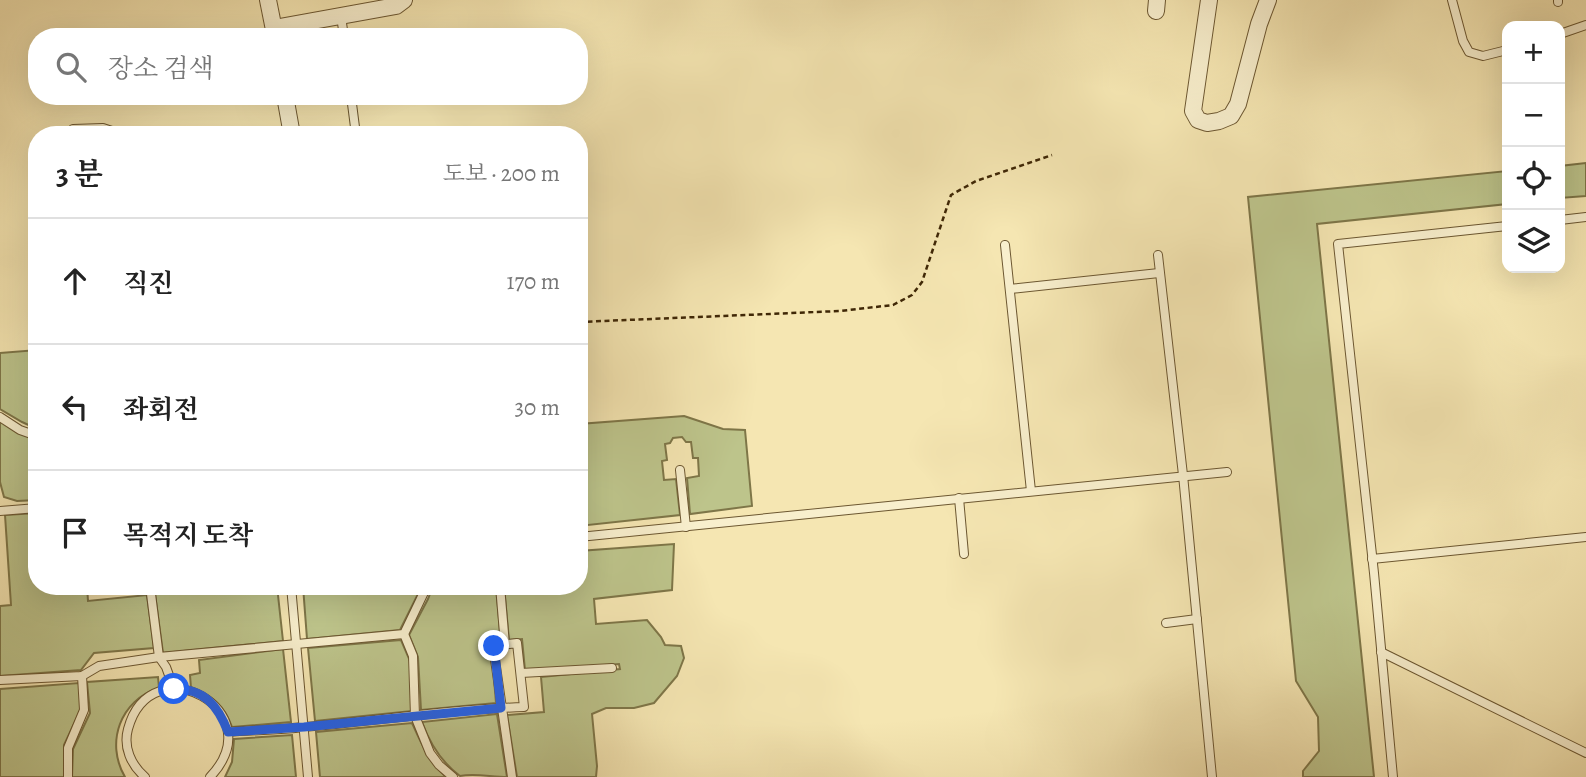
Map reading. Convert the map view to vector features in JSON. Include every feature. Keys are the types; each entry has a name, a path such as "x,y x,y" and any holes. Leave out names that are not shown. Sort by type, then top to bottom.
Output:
{"street":[{"path":"268,0 273,28"},
{"path":"1209,0 1193,111 1198,120 1207,123 1231,116 1238,104 1268,0"},
{"path":"291,28 396,6 404,1"},
{"path":"287,105 290,126"}],"lane":[{"path":"1452,0 1463,41 1469,52 1483,56 1502,51"},
{"path":"341,16 343,28"},
{"path":"1565,32 1586,25"},
{"path":"352,105 355,126"},
{"path":"1565,219 1586,217"},
{"path":"1393,777 1338,244 1502,227"},
{"path":"1005,245 1031,491"},
{"path":"1158,254 1183,475 1212,777"},
{"path":"1010,289 1159,273"},
{"path":"0,417 28,433"},
{"path":"680,470 686,527"},
{"path":"588,536 1227,472"},
{"path":"958,498 964,554"},
{"path":"0,511 28,509"},
{"path":"1372,559 1586,537"},
{"path":"151,595 159,657 174,689"},
{"path":"293,595 308,777"},
{"path":"423,595 404,634 413,656 415,716 430,753 453,777"},
{"path":"501,595 505,645"},
{"path":"1166,623 1197,619"},
{"path":"0,680 82,676 99,666 159,657 404,634"},
{"path":"228,732 304,727 501,708 524,707 517,643 494,646 501,708 512,777"},
{"path":"1381,652 1586,753"},
{"path":"521,673 612,668"},
{"path":"68,777 68,748 84,710 82,676"},
{"path":"141,776 129,755 126,736 131,716 148,697 165,690 184,689 198,693 215,705 228,732 226,751 218,769 210,777"}],"path":[{"path":"588,322 828,311 893,305 912,295 922,282 951,195 976,181 1052,155"}],"green space":[{"path":"1586,163 1586,196 1565,198 1565,165"},
{"path":"1502,172 1502,205 1317,224 1374,777 1303,777 1303,771 1319,751 1318,717 1296,681 1248,197"},
{"path":"28,351 28,425 0,409 0,353"},
{"path":"684,416 723,429 745,430 752,506 690,514 687,478 699,476 698,458 693,458 691,442 686,442 682,437 673,438 670,443 665,444 667,460 662,461 664,480 676,479 680,515 588,525 588,423"},
{"path":"0,420 28,436 28,500 17,501 4,497 0,482"},
{"path":"28,514 28,595 88,595 88,601 147,595 154,648 94,653 81,670 0,676 0,606 11,605 5,515"},
{"path":"674,544 672,590 594,599 596,624 647,620 665,645 681,646 684,658 677,676 654,703 634,708 606,708 592,714 596,777 517,777 507,715 544,712 541,677 620,669 619,664 525,670 522,639 509,640 505,595 588,595 588,550"},
{"path":"155,595 278,595 283,641 163,653"},
{"path":"304,595 418,595 400,630 307,639"},
{"path":"430,595 497,595 501,642 491,643 496,703 421,710 418,657 409,635"},
{"path":"401,640 410,661 412,711 315,721 308,648"},
{"path":"283,649 291,722 232,727 216,702 191,688 190,675 200,673 199,660"},
{"path":"158,677 159,688 134,702 120,724 116,750 125,777 72,777 73,749 90,713 87,682"},
{"path":"79,683 81,709 64,745 64,777 0,777 0,689"},
{"path":"497,714 507,777 460,776 437,752 422,722"},
{"path":"412,723 430,759 446,777 320,777 316,732"},
{"path":"292,735 296,777 225,777 232,762 234,739"}],"route":[{"path":"174,689 198,693 215,705 228,732 501,708 494,646"}]}
